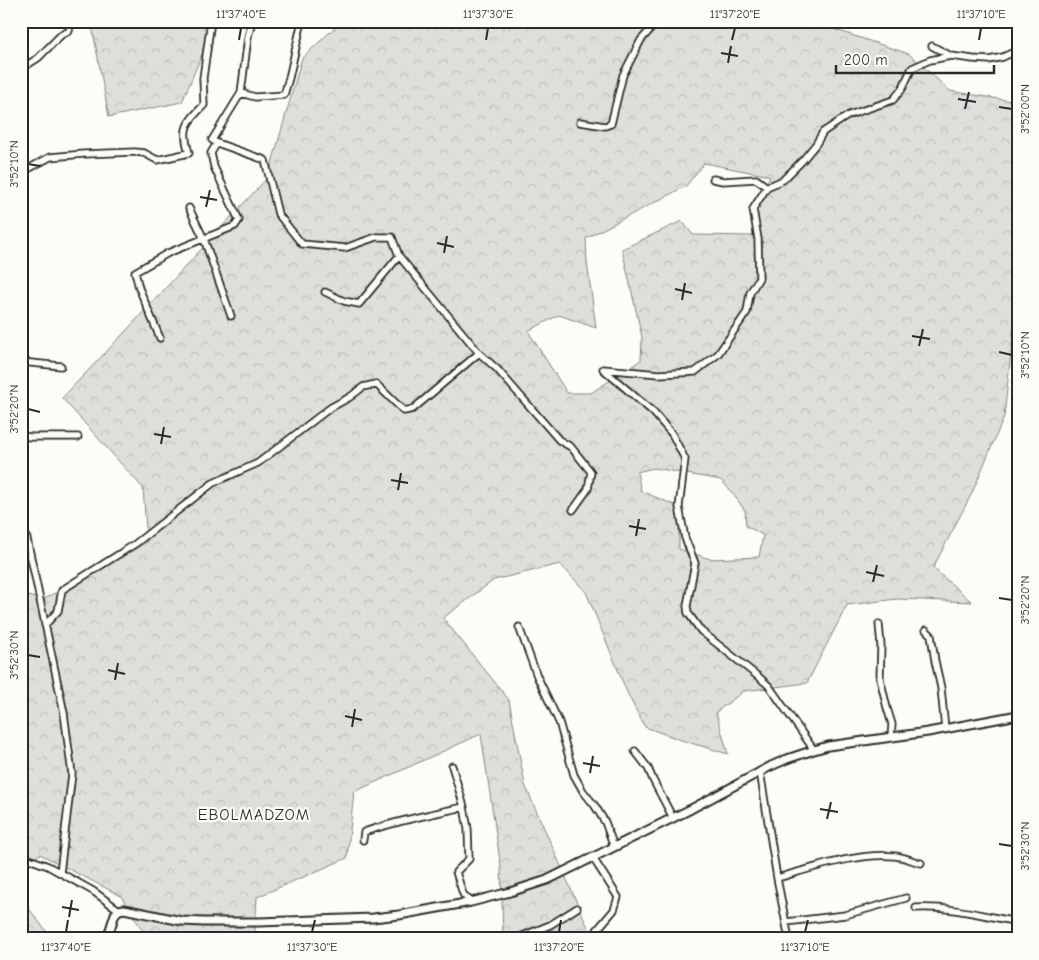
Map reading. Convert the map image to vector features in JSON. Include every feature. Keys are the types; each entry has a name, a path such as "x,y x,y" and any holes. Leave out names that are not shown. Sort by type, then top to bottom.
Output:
{"street":[{"path":"21,69 38,58 61,35 69,31 71,21"},
{"path":"21,171 50,157 135,152 144,153 157,160 189,153 185,138 189,121 204,105 203,78 211,21"},
{"path":"252,21 248,37 241,93 212,140 265,160 278,214 302,244 345,248 376,237 392,237 399,256 479,353 497,369 560,440 571,447 591,472 588,489 572,510"},
{"path":"241,93 255,97 284,96 290,78 302,21"},
{"path":"580,122 605,126 611,124 623,75 641,40 658,21"},
{"path":"932,46 951,56"},
{"path":"814,750 769,686 701,631 688,613 687,606 694,563 685,538 679,508 684,459 672,434 653,412 603,369 659,374 695,372 718,354 747,312 750,293 759,278 758,238 753,209 767,187 783,180 811,150 823,132 849,115 893,100 902,89 912,68 930,60 951,56 989,60 1003,57 1018,50"},
{"path":"160,338 134,272 168,253 235,226 239,220 214,167 211,153 217,143"},
{"path":"713,179 723,181 756,179 767,187"},
{"path":"189,208 204,239 231,316"},
{"path":"325,292 344,301 359,304 399,256"},
{"path":"45,625 58,611 62,590 135,544 213,483 258,462 330,408 363,387 376,384 404,411 413,409 479,353"},
{"path":"21,362 61,366"},
{"path":"21,436 78,437"},
{"path":"21,526 27,538 64,713 72,774 60,873"},
{"path":"879,624 881,646 880,678 892,724 891,737"},
{"path":"518,626 537,676 562,730 574,776 583,792 606,822 614,847"},
{"path":"926,630 931,635 941,688 945,729"},
{"path":"107,939 115,914 119,910 124,909 182,921 277,922 373,918 471,902 547,880 787,759 828,746 945,729 1018,715"},
{"path":"635,751 648,768 673,818"},
{"path":"452,766 464,807 468,829 469,859 456,872 463,894 471,902"},
{"path":"760,771 789,939"},
{"path":"363,840 364,832 386,824 464,807"},
{"path":"21,856 48,866 93,891 119,910"},
{"path":"777,878 871,856 896,856 921,863"},
{"path":"593,858 618,897 614,910 597,930 598,939"},
{"path":"786,922 845,915 906,898"},
{"path":"515,939 550,925 577,908"},
{"path":"916,908 951,909 1018,922"}],"green space":[{"path":"91,21 216,21 182,102 109,117"},
{"path":"342,21 809,21 909,54 950,91 1018,102 1018,288 1004,417 972,493 933,568 972,602 897,599 847,605 807,683 744,691 716,712 728,754 645,727 629,697 586,592 560,564 494,580 443,618 509,700 525,785 593,939 503,939 501,867 481,734 354,792 347,858 257,897 255,933 258,939 148,939 121,896 40,854 21,871 21,594 42,600 147,542 143,488 62,398 268,177 302,58","holes":["704,163 770,176 753,209 753,236 693,235 682,221 622,249 642,337 641,360 591,393 567,393 528,331 559,315 596,328 587,262 586,238 686,186","654,468 721,480 745,511 746,526 763,535 759,557 710,559 679,549 679,507 641,491 637,472"]},
{"path":"21,898 52,939 21,939"}],"district":[{"name":"EBOLMADZOM","path":"254,815"}]}
